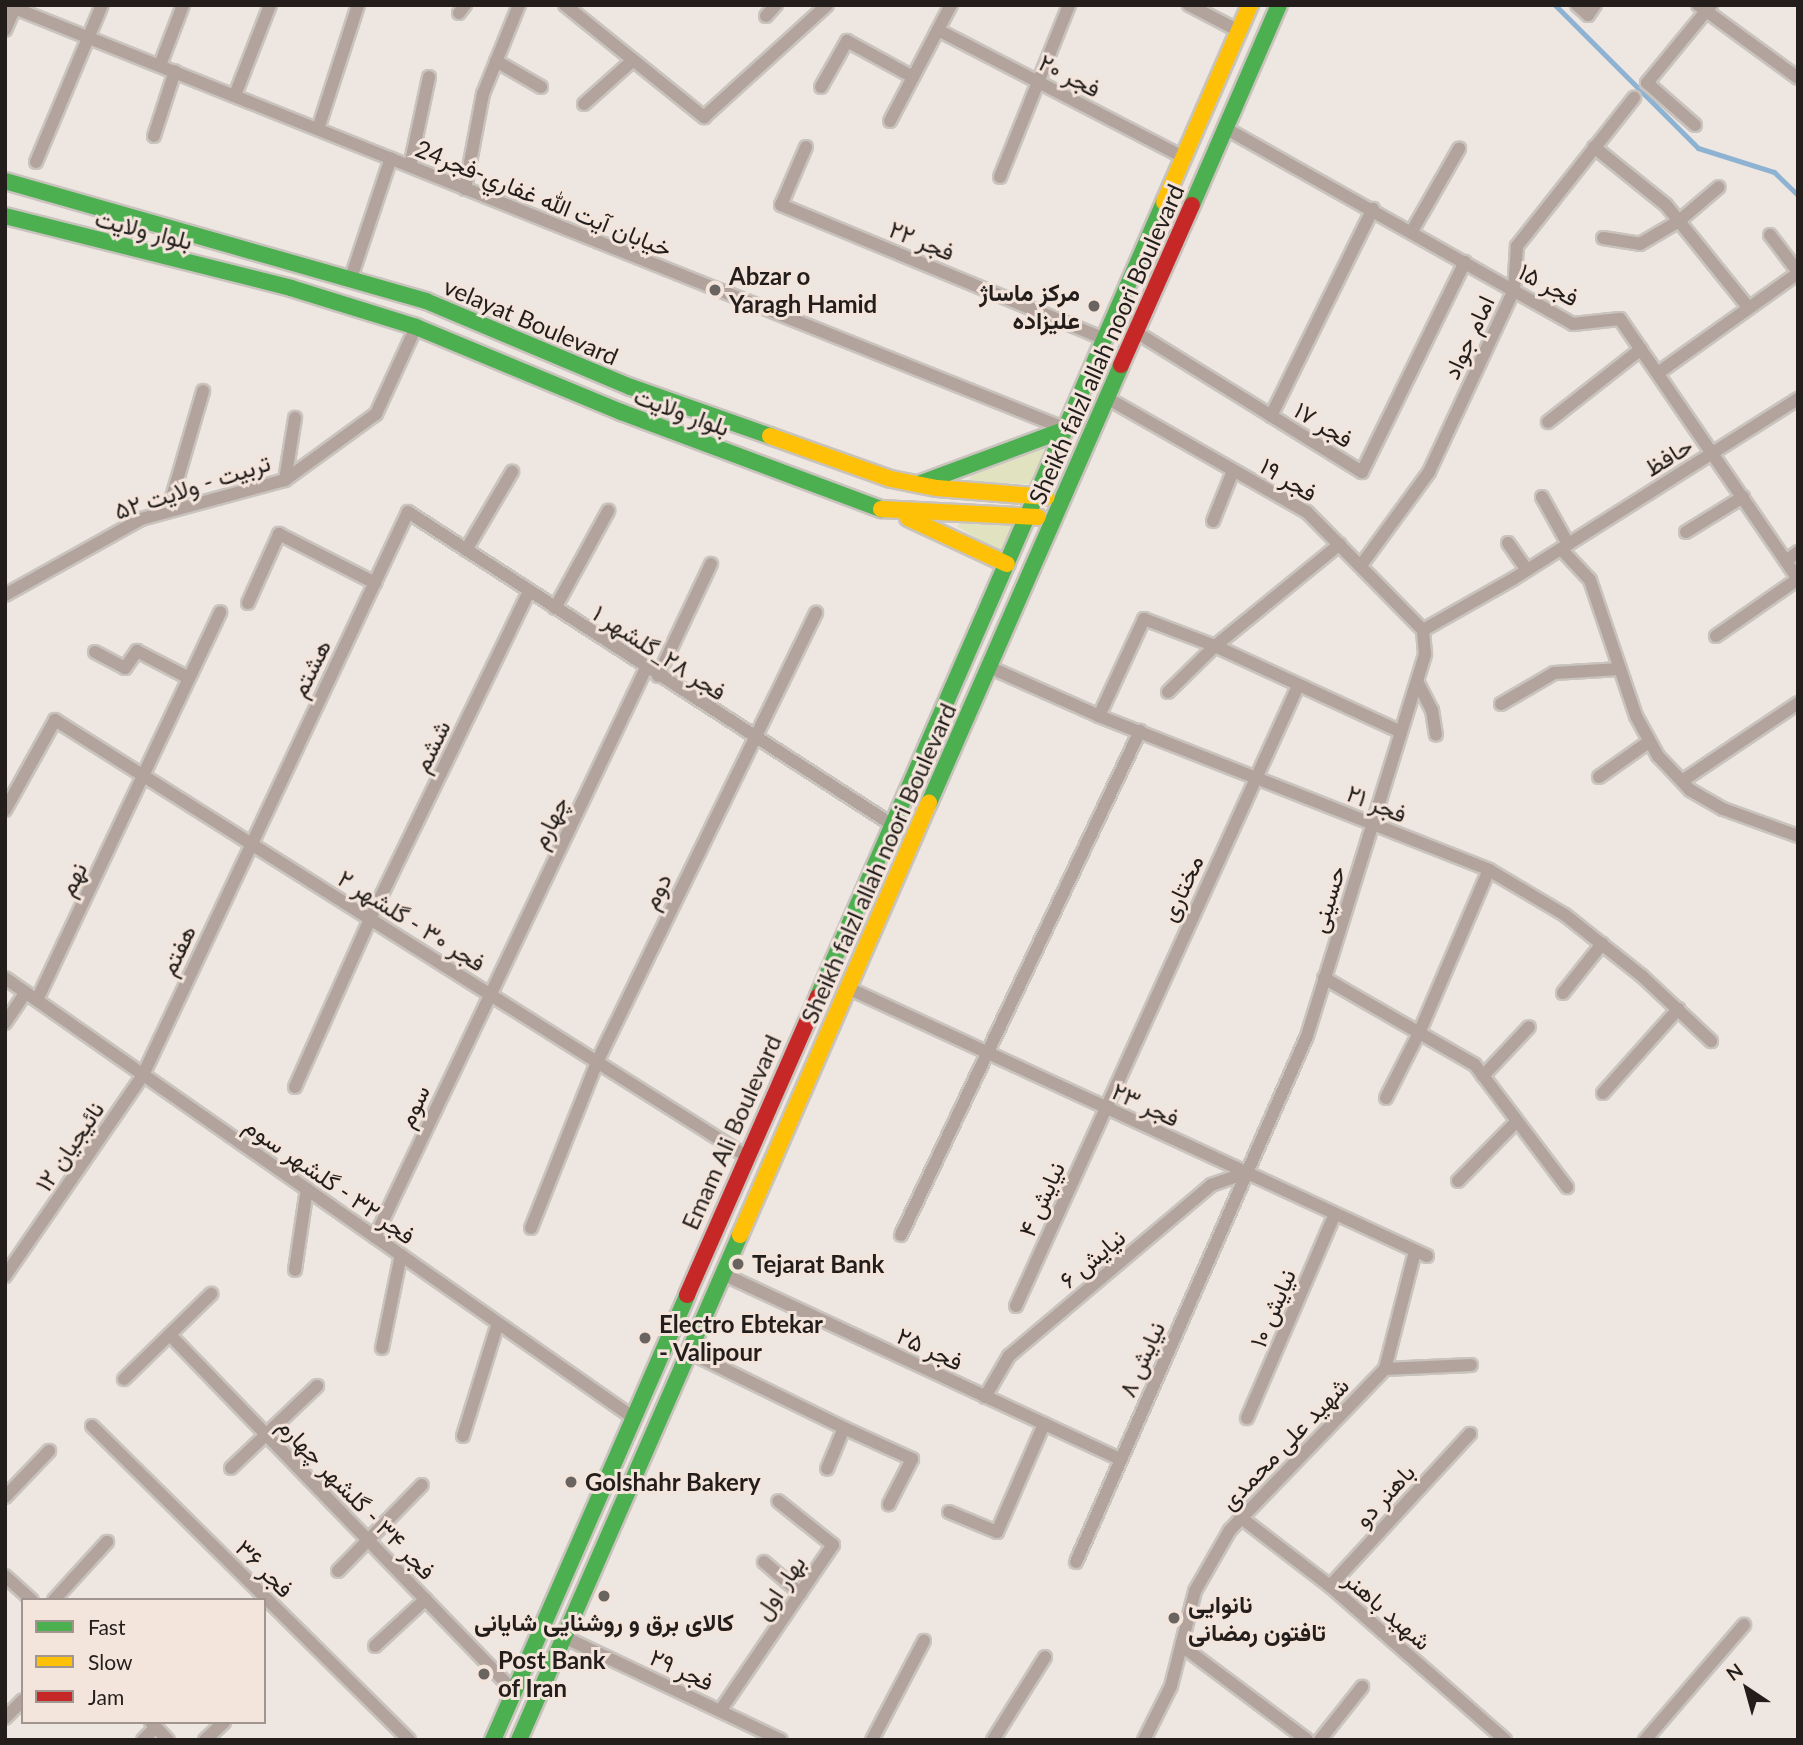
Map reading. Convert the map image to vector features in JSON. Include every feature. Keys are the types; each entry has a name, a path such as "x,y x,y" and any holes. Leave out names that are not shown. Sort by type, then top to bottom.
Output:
{"main road":[{"name":"Emam Ali Boulevard","path":"493,1740 631,1416 1250,5"},
{"name":"Sheikh falzl allah noori Boulevard","path":"519,1740 1279,5"},
{"name":"velayat Boulevard","path":"5,181 351,278 426,302 644,392 917,484 937,488 1038,493 1062,502"},
{"name":"بلوار ولایت","path":"5,216 290,288 416,327 621,412 896,513 1028,514"},
{"path":"917,484 1066,429"},
{"path":"931,515 942,500 937,488"},
{"path":"896,513 1007,564"},
{"path":"1028,514 1052,523"},
{"path":"939,715 942,724 962,727"},
{"path":"915,769 935,773 939,782"}],"street":[{"path":"36,162 91,38 102,5"},
{"path":"160,65 183,5"},
{"path":"235,95 270,5"},
{"path":"318,129 358,5"},
{"path":"465,189 483,94 519,5"},
{"path":"565,5 704,117 827,5"},
{"path":"766,16 776,5"},
{"path":"890,121 951,5"},
{"path":"1000,177 1069,5"},
{"path":"1189,5 1239,31"},
{"path":"1577,5 1591,10"},
{"path":"5,30 11,7"},
{"name":"خيابان آيت الله غفاري-فجر24","path":"11,7 1066,429"},
{"path":"1695,125 1647,83 1705,7 1798,78"},
{"name":"فجر ۲۰","path":"938,30 1183,157"},
{"path":"821,88 847,41 913,77"},
{"path":"584,104 633,60"},
{"path":"496,61 541,87"},
{"path":"154,136 174,71"},
{"path":"410,166 429,77"},
{"name":"امام جواد","path":"1362,564 1429,472 1514,290 1517,246 1634,98"},
{"name":"فجر ۱۵","path":"1226,128 1573,324 1620,319 1798,579"},
{"name":"فجر ۲۲","path":"806,147 781,205 1105,339"},
{"path":"1594,147 1666,205 1748,307"},
{"path":"1412,231 1459,149"},
{"path":"351,278 391,158"},
{"path":"1603,237 1640,244 1679,221 1719,187"},
{"path":"1271,416 1373,209"},
{"path":"1658,373 1798,272 1770,234"},
{"name":"فجر ۱۷","path":"1136,332 1362,472 1465,262"},
{"name":"تربیت - ولایت ۵۲","path":"5,595 115,531 169,511 285,480 376,414 416,327"},
{"path":"1548,422 1641,349"},
{"path":"169,511 203,391"},
{"name":"فجر ۱۹","path":"1107,398 1307,512 1362,564 1423,630"},
{"name":"حافظ","path":"1423,630 1527,570 1798,399"},
{"path":"285,480 295,418"},
{"path":"1213,521 1233,471"},
{"path":"466,550 512,472"},
{"path":"1542,497 1565,546 1590,580 1620,669 1650,741 1682,781 1723,809 1798,836"},
{"path":"1686,532 1743,497"},
{"path":"555,608 608,510"},
{"name":"فجر ۲۸_گلشهر ۱","path":"408,512 753,738 891,824"},
{"name":"هشتم","path":"249,842 408,512"},
{"path":"248,603 279,534 375,583"},
{"path":"1508,543 1527,570"},
{"path":"1168,692 1214,646 1340,544"},
{"path":"1786,561 1798,552"},
{"path":"659,676 711,564"},
{"path":"1716,636 1798,579"},
{"name":"ششم","path":"295,1087 370,919 529,591"},
{"name":"نهم","path":"5,1023 32,996 144,776 187,677 220,612"},
{"name":"دوم","path":"531,1228 597,1062 816,613"},
{"path":"1099,716 1144,619 1214,646 1401,732"},
{"name":"حسینی","path":"1246,1173 1307,1035 1425,654 1423,630"},
{"path":"95,652 125,668 136,651 187,677"},
{"name":"فجر ۲۱","path":"989,667 1099,716 1489,870 1565,915 1678,1009 1711,1041"},
{"name":"چهارم","path":"490,994 646,668"},
{"path":"1501,704 1554,673 1620,669"},
{"path":"1417,681 1432,710 1436,735"},
{"name":"مختاری","path":"1104,1108 1298,686"},
{"path":"1682,781 1798,704"},
{"name":"فجر ۳۰ - گلشهر ۲","path":"5,810 55,720 746,1156"},
{"path":"901,1235 1140,732"},
{"path":"1598,777 1650,741"},
{"name":"هفتم","path":"144,1074 249,842"},
{"path":"1386,1098 1419,1033 1489,870"},
{"path":"1563,992 1602,944"},
{"name":"فجر ۳۲ - گلشهر سوم","path":"5,978 631,1416"},
{"path":"1324,978 1475,1065 1567,1187"},
{"name":"فجر ۲۳","path":"848,988 1421,1254 1385,1369"},
{"name":"سوم","path":"374,1237 490,994"},
{"path":"1603,1093 1678,1009"},
{"path":"1483,1076 1529,1027"},
{"name":"نائیجیان ۱۲","path":"5,1276 144,1074"},
{"name":"نیایش ۴","path":"1016,1306 1104,1108"},
{"path":"1458,1181 1517,1121"},
{"name":"نیایش ۶","path":"985,1397 1009,1356 1211,1185 1246,1173"},
{"name":"نیایش ۸","path":"1076,1562 1246,1173"},
{"path":"296,1270 307,1189"},
{"name":"نیایش ۱۰","path":"1247,1418 1335,1214"},
{"path":"382,1348 401,1255"},
{"name":"فجر ۲۵","path":"723,1274 1120,1459"},
{"path":"124,1379 211,1294"},
{"path":"463,1436 498,1323"},
{"name":"فجر ۳۴ - گلشهر چهارم","path":"170,1335 514,1691"},
{"path":"689,1352 912,1459 889,1504"},
{"path":"1385,1369 1471,1365"},
{"name":"شهید علی محمدی","path":"1144,1740 1171,1686 1195,1591 1240,1517 1385,1369"},
{"path":"230,1468 317,1386"},
{"path":"949,1512 997,1532 1044,1424"},
{"name":"فجر ۳۶","path":"92,1426 266,1598"},
{"path":"827,1468 844,1428"},
{"name":"باهنر دو","path":"1330,1586 1470,1434"},
{"path":"5,1497 49,1451"},
{"path":"338,1571 422,1485"},
{"name":"بهار اول","path":"720,1711 833,1545 778,1501"},
{"name":"شهید باهنر","path":"1240,1517 1330,1586 1505,1740"},
{"path":"56,1598 107,1542"},
{"path":"764,1562 800,1593"},
{"path":"5,1576 30,1598"},
{"name":"فجر ۳۶","path":"266,1598 409,1740"},
{"path":"375,1646 426,1600"},
{"path":"1645,1740 1744,1625"},
{"name":"فجر ۲۹","path":"564,1637 781,1740"},
{"path":"872,1740 924,1641"},
{"path":"1182,1646 1307,1740"},
{"path":"993,1740 1045,1657"},
{"path":"1320,1740 1362,1687"},
{"path":"5,1718 21,1702"},
{"path":"205,1740 222,1724"},
{"path":"143,1740 153,1725 168,1740"},
{"path":"1284,1740 1291,1728"}],"green space":[{"path":"1051,441 1032,484 968,482 972,474"},
{"path":"1016,521 1002,554 958,527 959,522"}],"waterway":[{"path":"1555,5 1698,148 1774,172 1798,195"}],"traffic: fast":[{"path":"1192,205 1279,5"},
{"path":"5,181 426,301 631,387 770,436"},
{"path":"818,996 1164,202"},
{"path":"5,216 291,288 416,327 621,412 881,509"},
{"path":"929,803 1121,365"},
{"path":"921,483 1066,429"},
{"path":"519,1740 740,1235"},
{"path":"493,1740 687,1295"}],"traffic: slow":[{"path":"1164,202 1250,5"},
{"path":"770,436 891,479 937,488 1047,497"},
{"path":"881,509 1038,517"},
{"path":"908,518 1007,564"},
{"path":"740,1235 929,803"}],"traffic: jam":[{"path":"1121,365 1192,205"},
{"path":"687,1295 818,996"}],"place":[{"name":"Abzar o Yaragh Hamid","path":"715,290"},
{"name":"مرکز ماساژ علیزاده","path":"1094,306"},
{"name":"Tejarat Bank","path":"738,1264"},
{"name":"Electro Ebtekar - Valipour","path":"645,1338"},
{"name":"Golshahr Bakery","path":"571,1482"},
{"name":"کالای برق و روشنایی شایانی","path":"604,1596"},
{"name":"نانوایی تافتون رمضانی","path":"1174,1618"},
{"name":"Post Bank of Iran","path":"484,1674"}]}
